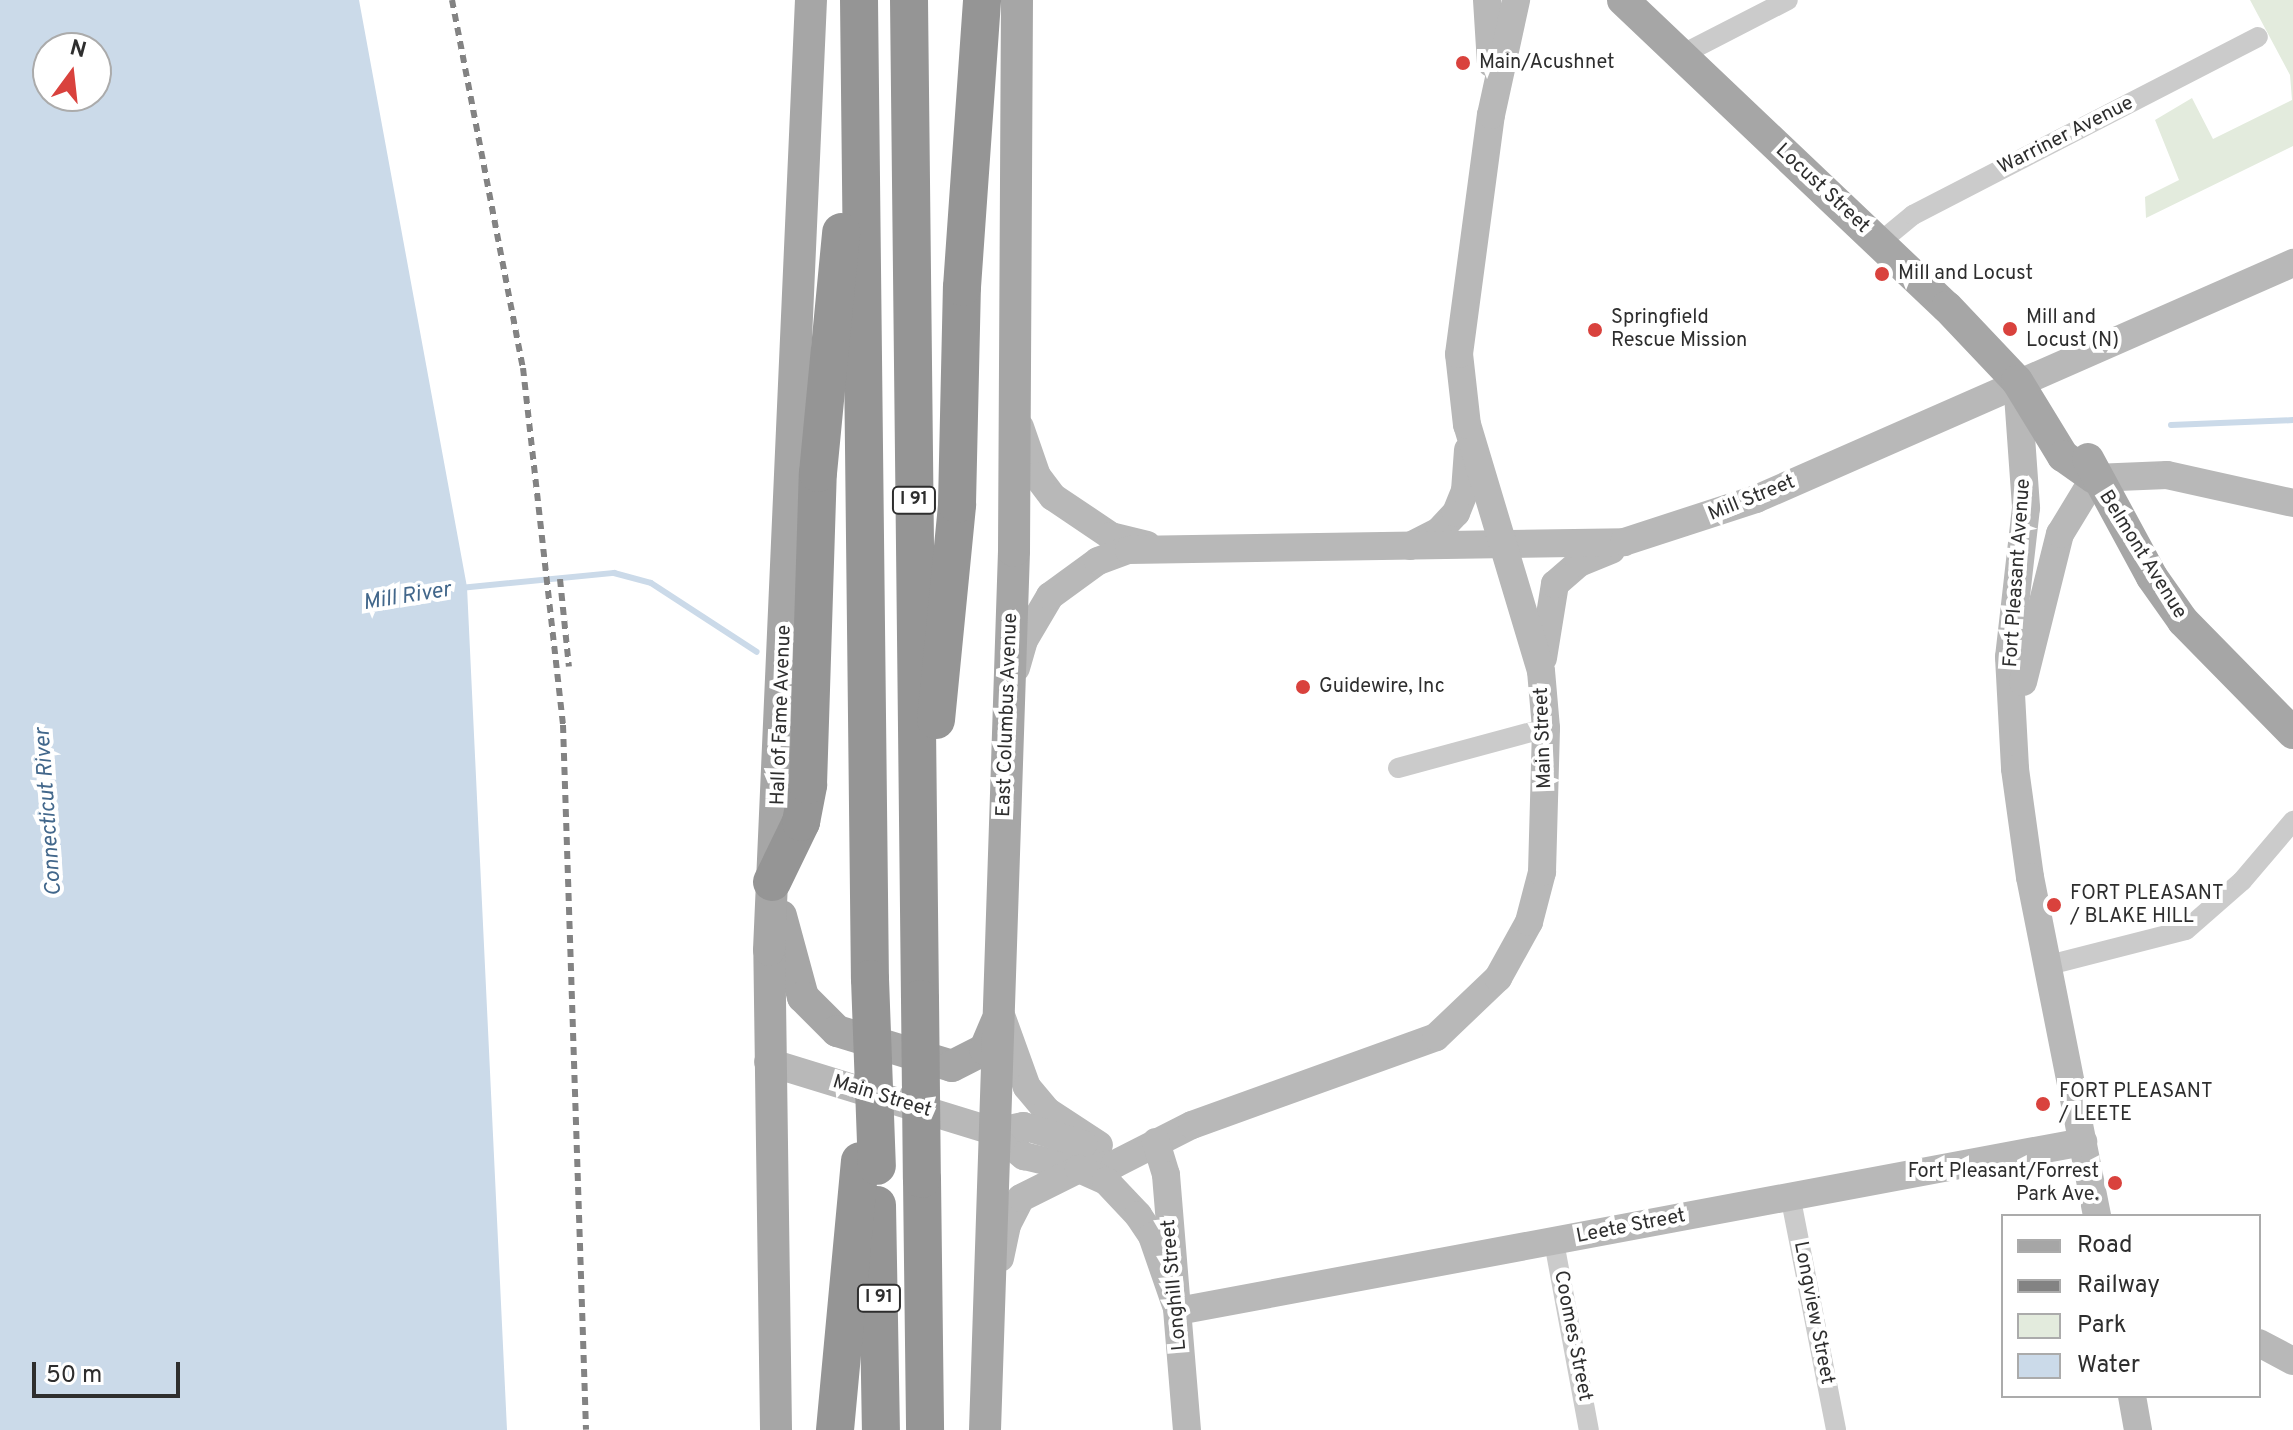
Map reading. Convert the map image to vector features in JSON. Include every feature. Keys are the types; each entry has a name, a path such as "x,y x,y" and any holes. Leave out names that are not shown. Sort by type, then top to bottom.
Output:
{"highway":[{"name":"I 91","path":"859,0 870,979 868,1164 881,1430"},
{"name":"I 91","path":"909,0 925,1430"},
{"path":"918,849 952,585 962,287 982,0"},
{"path":"772,882 801,822 808,785 820,445 859,59"},
{"path":"835,1430 868,1164"}],"main road":[{"name":"Hall of Fame Avenue","path":"776,1430 768,1062 772,882 811,0"},
{"name":"East Columbus Avenue","path":"985,1430 1010,692 1017,0"},
{"name":"Locust Street","path":"1623,0 1879,243 2017,381 2063,456 2094,478"},
{"name":"Belmont Avenue","path":"2094,478 2183,621 2293,733"},
{"path":"772,882 803,997 837,1031 952,1066 985,1049 999,1012"}],"street":[{"name":"Main Street","path":"1487,0 1491,115"},
{"name":"Main Street","path":"768,1062 995,1132 1024,1156 1079,1169 1115,1164 1156,1142 1387,1058 1436,1037 1475,1006 1508,963 1536,900 1545,842 1546,728 1541,671 1467,425 1460,339 1491,115 1516,0"},
{"path":"1681,55 1788,0"},
{"name":"Warriner Avenue","path":"1879,243 1913,215 2258,37"},
{"name":"Mill Street","path":"1010,692 1024,640 1050,596 1098,561 1129,550 1505,547 1624,542 1756,499 2017,381 2293,263"},
{"name":"Fort Pleasant Avenue","path":"2017,381 2026,508 2009,657 2015,718 2015,769 2097,1214"},
{"name":"Mill Street","path":"1015,407 1025,449 1053,497 1111,536 1168,548"},
{"path":"1406,548 1439,531 1460,507 1468,470 1467,425"},
{"path":"2094,478 2167,475 2293,503"},
{"name":"Fort Pleasant Avenue","path":"2015,718 2060,534 2094,478"},
{"path":"1541,671 1555,584 1579,563 1624,542"},
{"path":"1398,768 1546,728"},
{"path":"2049,965 2186,930 2242,881 2293,821"},
{"path":"999,1012 1027,1087 1047,1111 1099,1145"},
{"name":"Main Street","path":"995,1132 1023,1126 1099,1145 1156,1142"},
{"name":"Longhill Street","path":"1156,1142 1166,1178 1187,1430"},
{"name":"Leete Street","path":"1178,1311 2083,1142"},
{"path":"989,1302 1012,1210 1033,1190 1079,1169 1106,1181 1138,1215 1152,1236 1178,1311"},
{"name":"Longview Street","path":"1790,1195 1836,1430"},
{"name":"Coomes Street","path":"1554,1242 1589,1430"},
{"path":"2261,1344 2293,1361"},
{"path":"2132,1398 2138,1430"}],"green space":[{"path":"2250,0 2293,0 2293,146 2146,218 2145,197 2179,180 2155,120 2192,98 2213,139 2292,100 2290,75"}],"water":[{"name":"Connecticut River","path":"0,0 359,0 467,587 507,1430 0,1430"}],"waterway":[{"name":"Mill River","path":"2171,425 2293,420"},
{"name":"Mill River","path":"460,588 614,573 651,583 757,652"}],"railway":[{"path":"452,0 523,368 563,725 586,1430"},
{"path":"560,579 569,667"}],"place":[{"name":"Main/Acushnet","path":"1463,63"},
{"name":"Mill and Locust","path":"1882,274"},
{"name":"Mill and Locust (N)","path":"2010,329"},
{"name":"Springfield Rescue Mission","path":"1595,330"},
{"name":"Guidewire, Inc","path":"1303,687"},
{"name":"FORT PLEASANT / BLAKE HILL","path":"2054,905"},
{"name":"FORT PLEASANT / LEETE","path":"2043,1104"},
{"name":"Fort Pleasant/Forrest Park Ave.","path":"2115,1183"}]}
